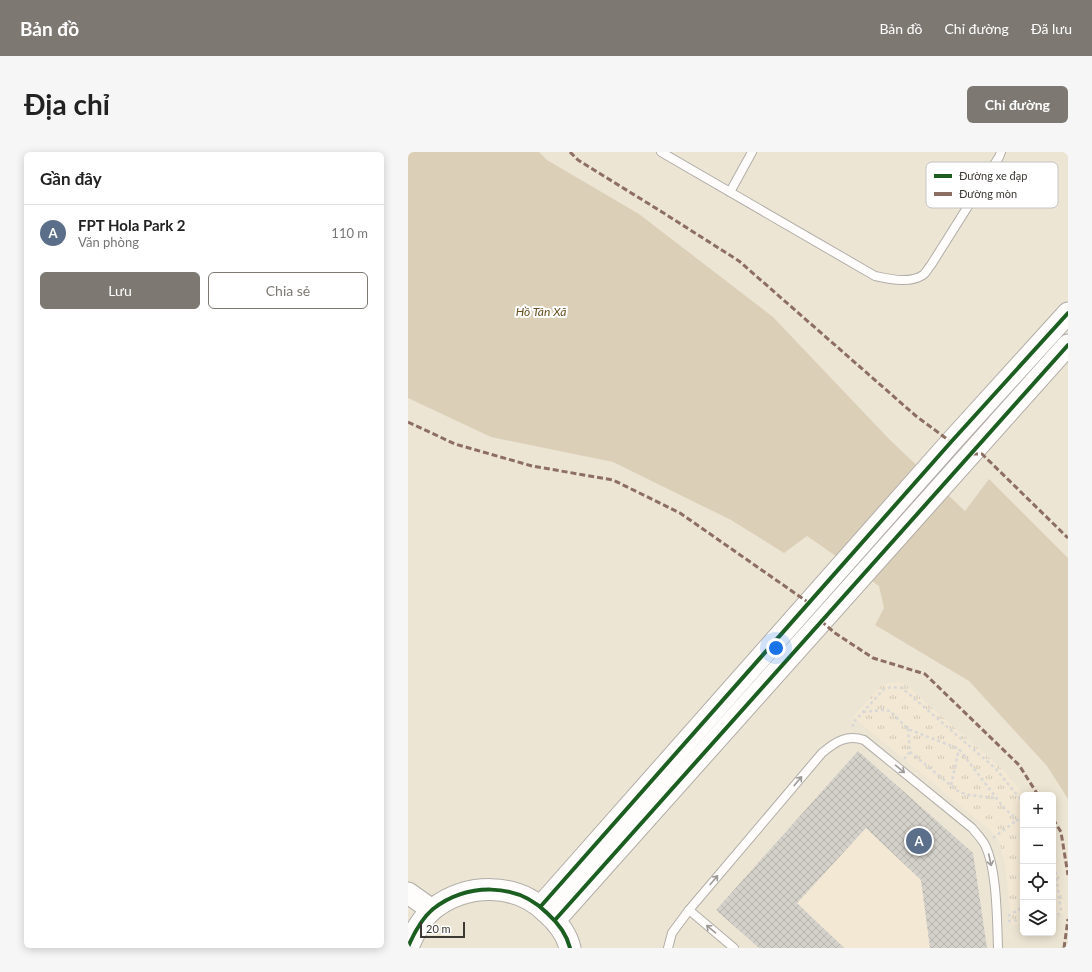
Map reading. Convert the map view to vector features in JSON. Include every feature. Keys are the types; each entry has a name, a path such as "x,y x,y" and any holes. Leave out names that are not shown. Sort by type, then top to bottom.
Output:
{"street":[{"path":"548,913 839,570 935,460 1068,313"},
{"path":"548,913 854,584 1068,345"},
{"path":"410,934 432,910 455,896 482,889 509,892 534,902 548,913 569,944 570,948"},
{"path":"408,893 432,910"}],"lane":[{"path":"661,152 875,276 892,280 911,280 924,275 967,208"},
{"path":"730,192 752,152"},
{"path":"996,162 1001,152"},
{"path":"668,948 672,933 689,910 822,753 833,744 856,737 864,740 972,828 984,844 989,855 992,872 996,905 998,948"},
{"path":"689,910 734,948"}],"path":[{"path":"851,738 853,723 884,689 892,687 902,688 994,768 1020,798"},
{"path":"863,712 882,710 890,712 908,729 959,749 995,798 1020,823"},
{"path":"897,767 910,752 908,729"},
{"path":"951,785 959,749"},
{"path":"910,752 959,792 969,795 995,798"},
{"path":"984,844 1017,820"},
{"path":"1054,864 1061,910 1059,914 1056,916"},
{"path":"997,922 1020,909"}],"shaded area":[{"path":"408,152 1068,152 1068,948 408,948"}],"green space":[{"path":"899,682 906,685 1004,771 1022,792 1020,792 1020,924 1012,925 1005,862 999,841 991,831 853,717 881,686 888,683"},
{"path":"866,828 921,880 930,948 844,948 797,903"},
{"path":"1056,856 1065,910 1061,916 1056,918"}],"water":[{"name":"Hồ Tân Xã","path":"408,152 539,152 547,160 639,214 773,317 890,440 965,511 989,479 1068,558 1068,799 1047,766 969,681 875,625 884,608 879,586 807,536 784,553 731,520 613,462 491,437 408,398"}],"building":[{"path":"858,751 973,853 987,948 930,948 921,880 866,828 797,903 844,948 759,948 716,910"}],"marked path":[{"path":"570,152 578,160 739,261 916,416 951,442"},
{"path":"408,422 455,444 532,466 613,480 680,513 809,603"},
{"path":"972,454 982,454 1068,538"},
{"path":"821,621 835,633 873,658 925,674 1019,765 1036,792"},
{"path":"1056,824 1061,832 1068,875"},
{"path":"1064,948 1068,919"}],"cycle path":[{"path":"541,906 951,442 1068,313"},
{"path":"555,920 1068,345"},
{"path":"408,947 418,926 425,917 446,900 461,894 491,890 506,891 535,903 558,925 567,938 570,948"}],"place":[{"name":"FPT Hola Park 2","path":"919,841"}]}
